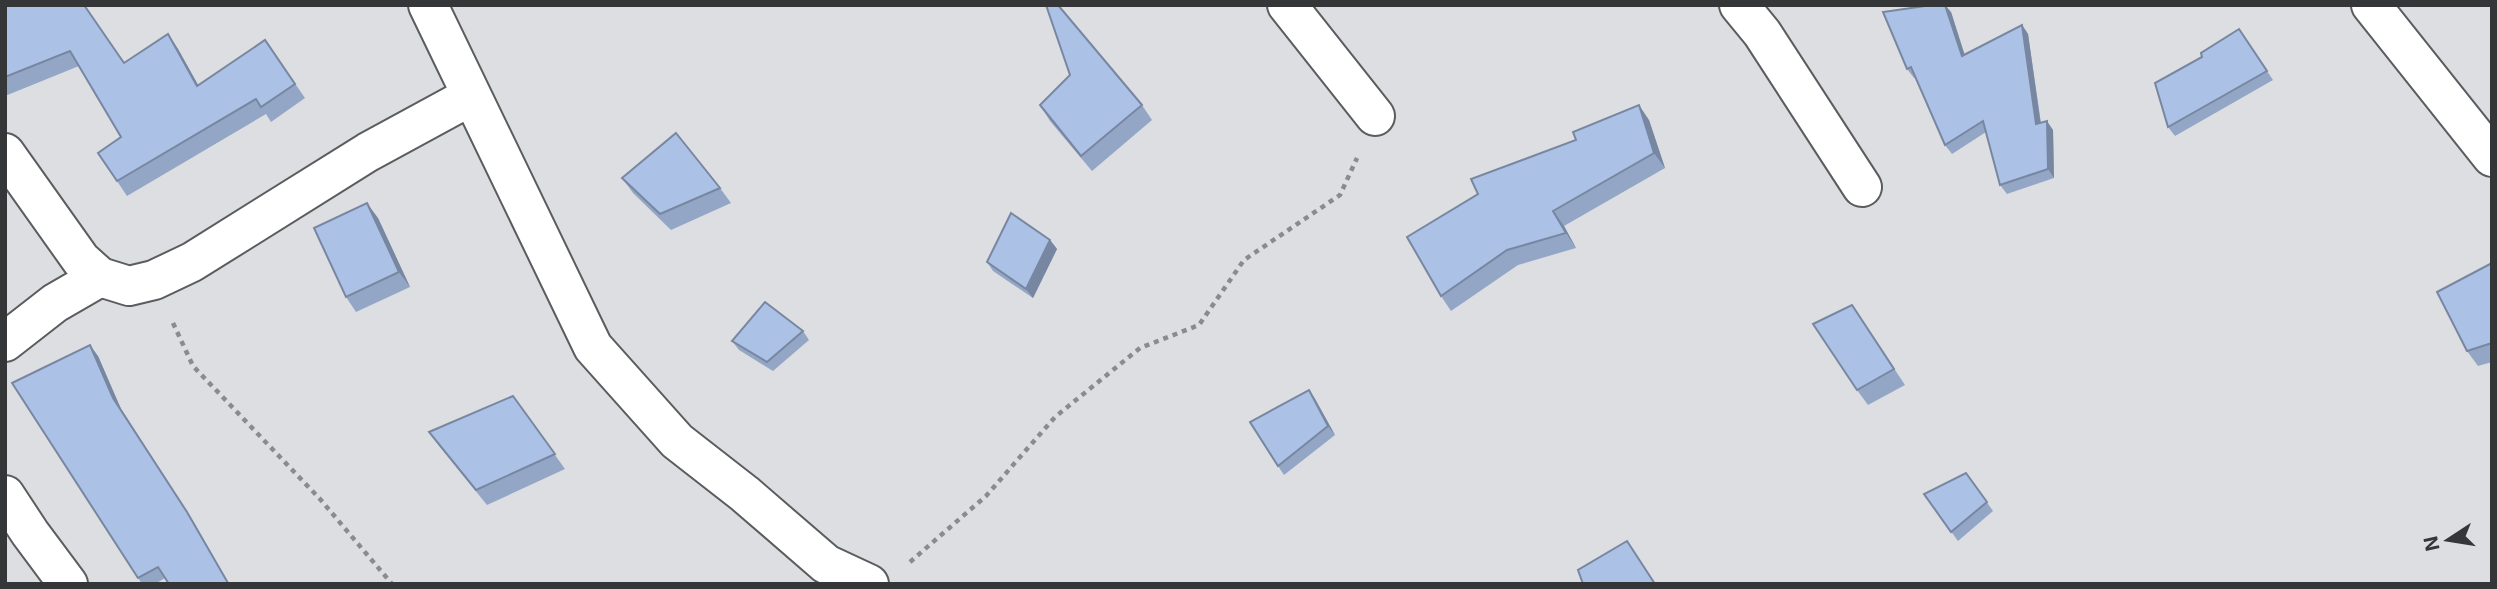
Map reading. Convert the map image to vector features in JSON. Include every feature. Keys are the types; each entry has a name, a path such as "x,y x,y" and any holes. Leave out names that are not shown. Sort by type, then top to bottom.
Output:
{"street":[{"path":"428,5 593,347 677,441 745,494 826,564 869,584"},
{"path":"1287,5 1375,116"},
{"path":"1739,5 1762,33 1862,187"},
{"path":"2371,5 2492,157"},
{"path":"5,153 81,260 100,277 129,286 154,280 192,262 368,152 471,96"},
{"path":"5,342 55,303 100,277"},
{"path":"5,495 68,584"}],"path":[{"path":"906,566 986,496 1055,417 1140,348 1199,325 1244,260 1340,195 1375,116"},
{"path":"154,280 193,366 320,499 392,584"}],"building":[{"path":"5,5 84,5 124,63 168,34 197,86 265,40 295,84 261,107 256,99 117,181 98,153 121,137 70,51 5,77"},
{"path":"1046,5 1058,5 1142,105 1081,156 1040,105 1070,75"},
{"path":"1945,5 1962,56 2022,25 2036,124 2047,121 2048,169 2000,185 1983,121 1945,145 1911,67 1907,69 1883,12"},
{"path":"2239,29 2267,71 2168,127 2155,83 2202,57 2201,53"},
{"path":"1639,105 1654,153 1553,211 1566,233 1507,250 1441,296 1407,237 1478,194 1471,179 1576,140 1573,132"},
{"path":"676,133 720,188 660,214 622,178"},
{"path":"367,203 399,272 346,297 314,228"},
{"path":"1011,213 1050,240 1026,289 987,262"},
{"path":"2492,263 2492,343 2467,351 2437,292"},
{"path":"765,302 803,331 767,362 732,341"},
{"path":"1852,305 1894,369 1857,390 1813,324"},
{"path":"90,345 113,398 187,512 227,584 169,584 158,567 138,578 12,383"},
{"path":"1309,390 1328,426 1278,466 1250,422"},
{"path":"513,396 555,454 476,490 429,432"},
{"path":"1966,473 1987,502 1951,532 1924,494"},
{"path":"1627,541 1655,584 1583,584 1578,570"}]}
